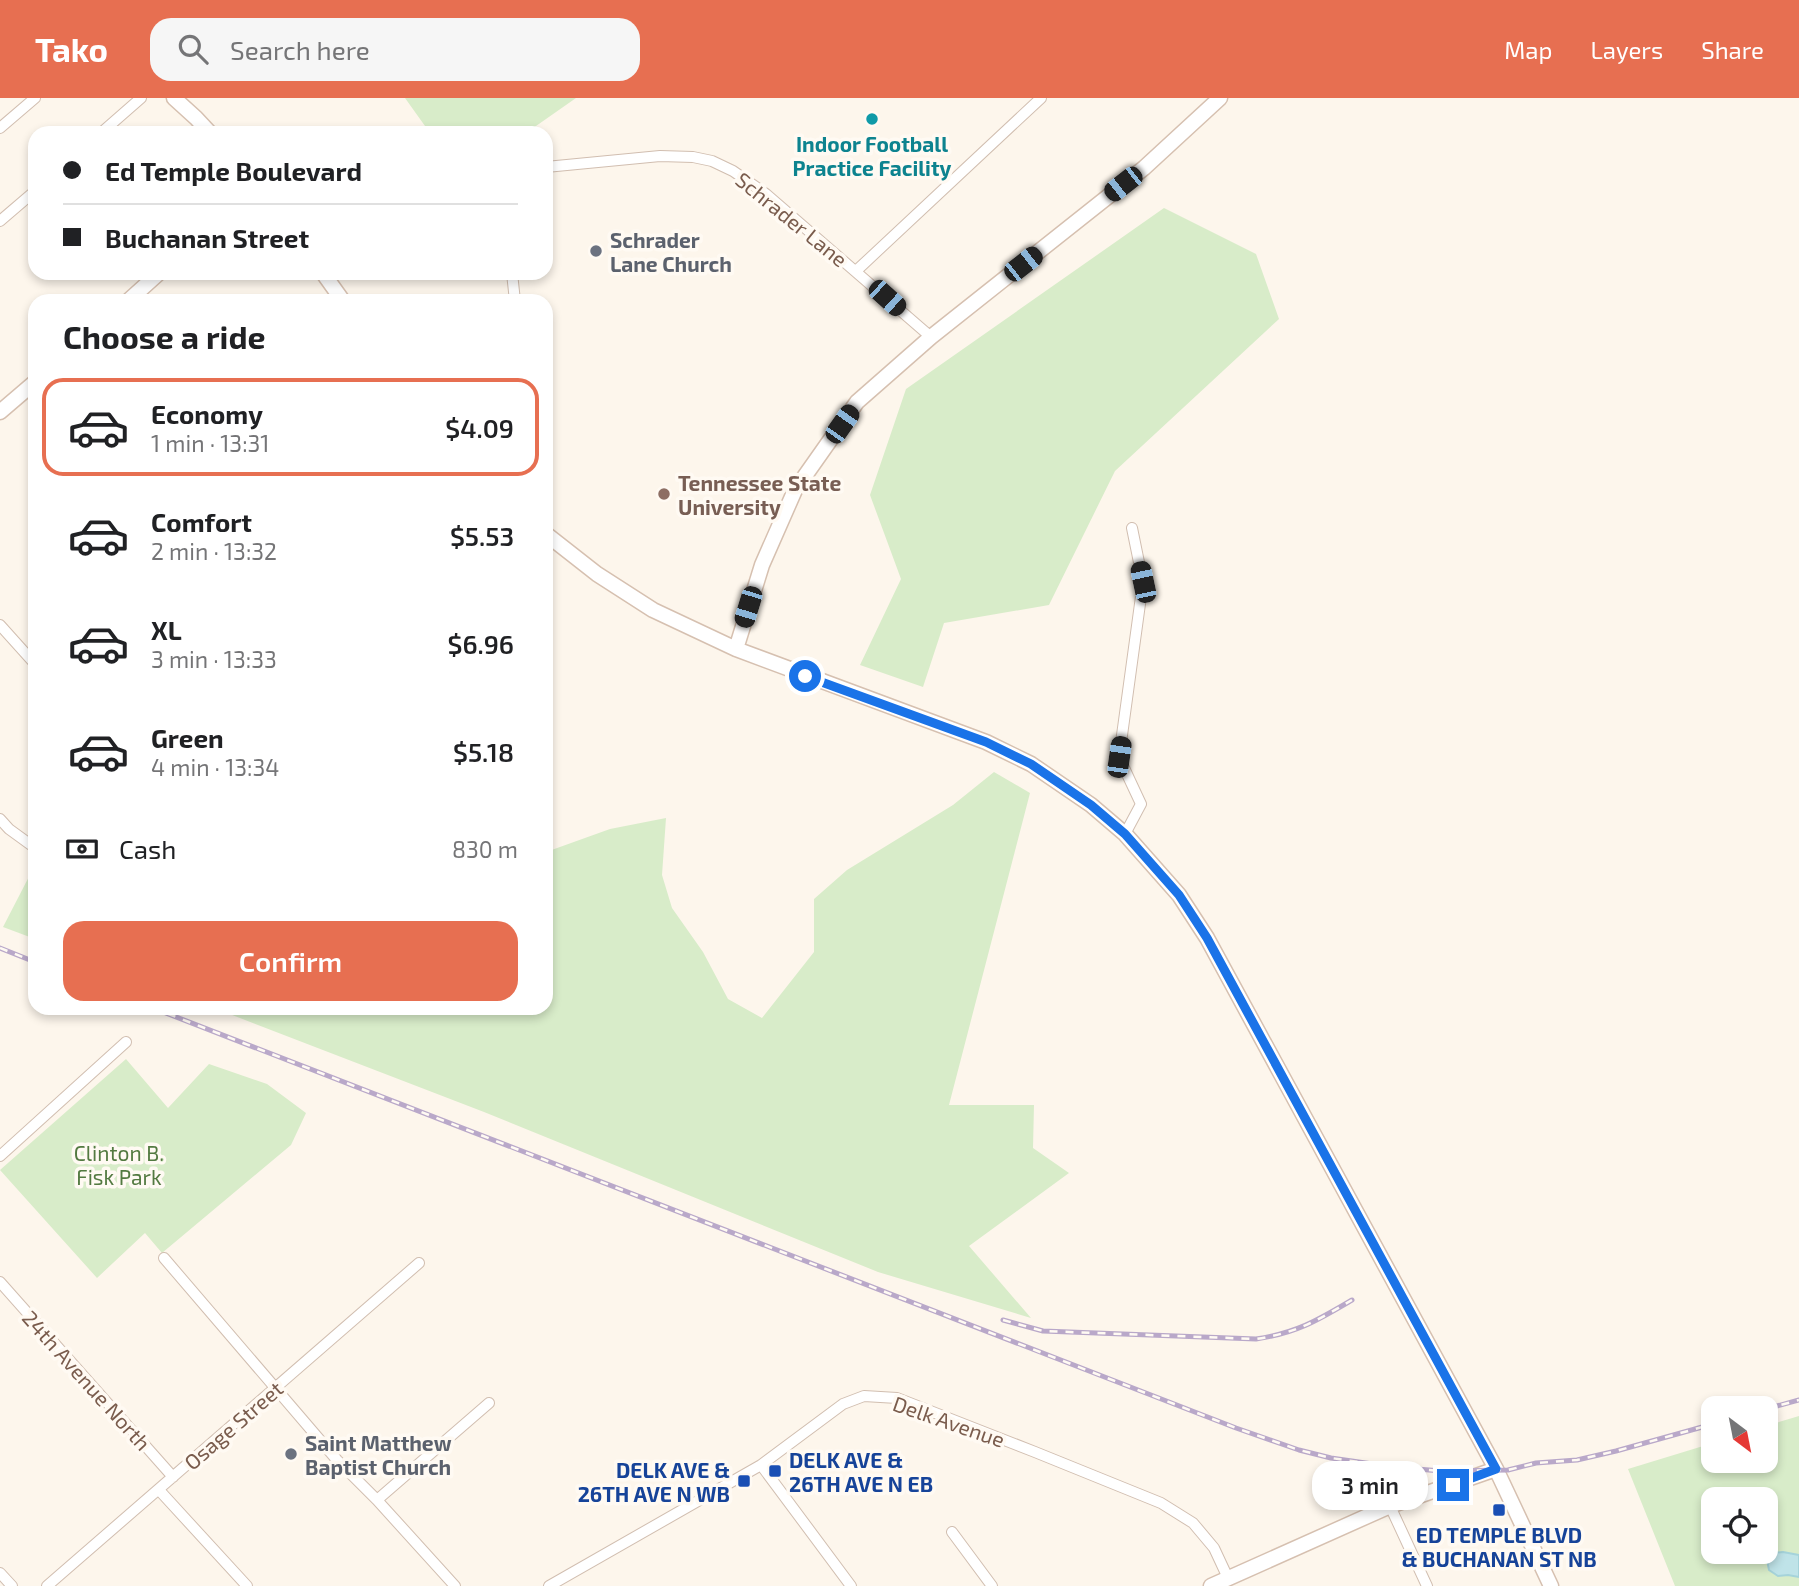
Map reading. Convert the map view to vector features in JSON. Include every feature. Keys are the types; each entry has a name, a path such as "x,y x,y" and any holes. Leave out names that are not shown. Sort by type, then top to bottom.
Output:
{"main road":[{"path":"177,98 203,126"},
{"path":"736,649 762,565 795,490 857,402 931,337 1144,168 1211,101"},
{"path":"136,294 151,280"},
{"path":"0,412 28,388"},
{"path":"553,539 597,574 653,610 736,649 986,742 1031,764 1091,805 1125,834 1179,895 1207,938 1496,1469 1551,1586"},
{"path":"1211,1586 1390,1506 1496,1469"}],"street":[{"path":"0,128 35,98"},
{"path":"109,126 141,98"},
{"path":"856,271 1041,98"},
{"name":"Schrader Lane","path":"553,166 660,156 694,157 712,161 733,171 759,189 931,337"},
{"path":"0,221 28,197"},
{"path":"1125,834 1140,804 1119,757 1143,582 1132,528"},
{"path":"0,625 28,656"},
{"path":"0,819 28,843"},
{"path":"0,1156 126,1042"},
{"path":"164,1258 337,1460 455,1586"},
{"name":"Osage Street","path":"47,1586 419,1262"},
{"name":"24th Avenue North","path":"0,1282 173,1477"},
{"name":"Delk Avenue","path":"549,1586 761,1465 844,1404 864,1396 897,1398 1161,1503 1193,1523 1214,1548 1228,1578"},
{"path":"377,1500 489,1403"},
{"path":"761,1465 851,1586"},
{"path":"159,1490 247,1586"},
{"path":"1390,1506 1427,1586"},
{"path":"953,1532 992,1586"},
{"path":"0,1573 12,1586"}],"green space":[{"path":"405,98 576,98 536,126 425,126"},
{"path":"1164,208 1256,254 1279,319 1115,471 1049,605 944,623 923,687 860,665 901,579 870,495 906,389"},
{"path":"994,772 1030,793 949,1105 1034,1105 1033,1148 1069,1173 969,1246 1031,1318 878,1272 484,1112 232,1015 553,1015 553,849 610,829 666,818 662,875 672,908 703,952 728,999 762,1018 814,952 814,899 847,870 953,805"},
{"path":"28,879 28,936 3,927"},
{"name":"Clinton B. Fisk Park","path":"126,1059 168,1108 209,1064 267,1084 306,1113 291,1145 162,1253 145,1233 97,1278 0,1170"},
{"path":"1799,1416 1799,1586 1675,1586 1628,1469 1701,1447 1701,1474 1778,1474 1778,1422"}],"water":[{"path":"1778,1552 1799,1555 1799,1577 1778,1576 1769,1570 1768,1564 1778,1564"}],"railway":[{"path":"0,948 28,959"},
{"path":"171,1015 1236,1428 1299,1450 1331,1458 1393,1467 1441,1471 1508,1470 1536,1463 1577,1460 1701,1427"},
{"path":"1003,1320 1043,1331 1256,1339 1307,1325 1352,1300"},
{"path":"1778,1406 1799,1400"}],"place":[{"name":"Indoor Football Practice Facility","path":"872,119"},
{"name":"Schrader Lane Church","path":"596,251"},
{"name":"Tennessee State University","path":"664,494"},
{"name":"Saint Matthew Baptist Church","path":"291,1454"},
{"name":"DELK AVE & 26TH AVE N EB","path":"775,1471"},
{"name":"DELK AVE & 26TH AVE N WB","path":"744,1481"},
{"name":"ED TEMPLE BLVD & BUCHANAN ST NB","path":"1499,1510"}],"route":[{"path":"805,676 986,742 1031,764 1091,805 1125,834 1179,895 1207,938 1496,1469 1453,1485"}]}
